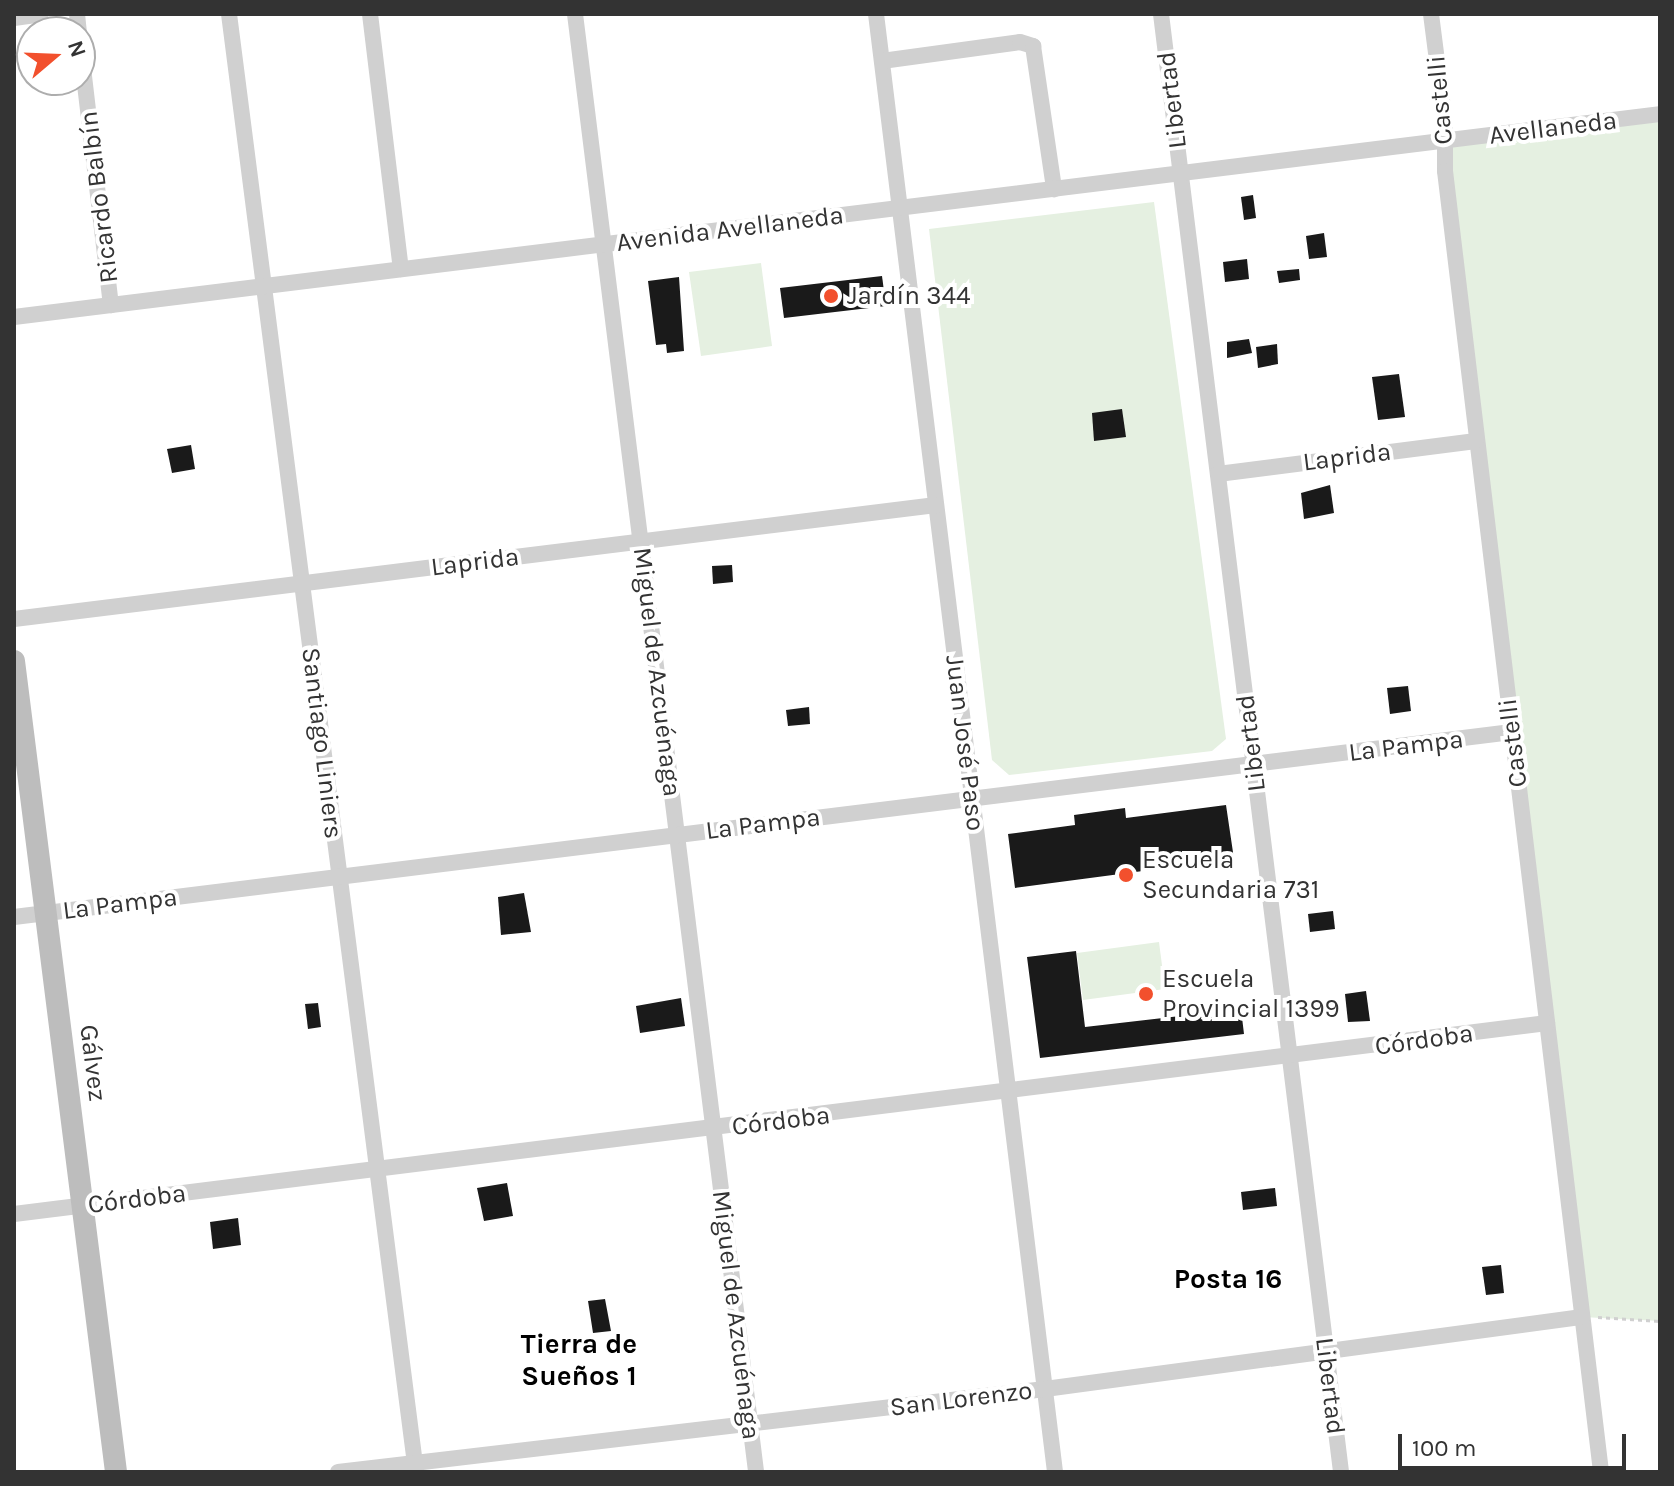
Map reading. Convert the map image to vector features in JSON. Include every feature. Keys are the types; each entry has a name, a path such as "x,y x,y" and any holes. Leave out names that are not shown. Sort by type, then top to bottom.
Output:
{"main road":[{"name":"Gálvez","path":"14,661 116,1472"}],"street":[{"path":"14,18 41,14"},
{"name":"Santiago Liniers","path":"229,14 415,1468"},
{"path":"370,14 401,269"},
{"name":"Miguel de Azcuénaga","path":"575,14 756,1472"},
{"name":"Juan José Paso","path":"876,14 1055,1472"},
{"name":"Libertad","path":"1161,14 1341,1472"},
{"name":"Castelli","path":"1431,14 1476,441 1601,1472"},
{"path":"882,61 1020,42 1033,46 1054,189"},
{"name":"Ricardo Balbín","path":"86,96 111,305"},
{"name":"Avellaneda","path":"1445,141 1660,114"},
{"name":"Avenida Avellaneda","path":"14,317 1445,141"},
{"name":"Laprida","path":"1218,474 1476,441"},
{"name":"Laprida","path":"14,619 936,505"},
{"name":"La Pampa","path":"14,917 1512,732"},
{"name":"Córdoba","path":"14,1214 1290,1059 1547,1023"},
{"name":"San Lorenzo","path":"338,1472 415,1468 1045,1389 1325,1347 1582,1317"}],"path":[{"path":"1582,1317 1660,1321"}],"green space":[{"path":"1660,114 1660,1321 1582,1317 1445,141"},
{"path":"1154,202 1226,739 1212,751 1009,775 992,760 929,229"},
{"path":"761,263 772,346 701,356 689,272"},
{"path":"1159,942 1165,989 1083,1000 1077,953"}],"building":[{"path":"1253,195 1256,218 1244,220 1241,197"},
{"path":"1324,233 1327,257 1309,259 1306,236"},
{"path":"1247,259 1249,279 1225,282 1223,262"},
{"path":"1299,269 1300,280 1279,283 1277,271"},
{"path":"882,276 886,306 784,318 780,288"},
{"path":"679,277 684,351 667,353 666,344 656,345 648,281"},
{"path":"1249,339 1252,353 1227,358 1227,342"},
{"path":"1277,344 1278,364 1258,368 1256,347"},
{"path":"1399,374 1405,417 1378,420 1372,377"},
{"path":"1122,409 1126,437 1094,441 1092,413"},
{"path":"191,445 195,469 172,473 167,449"},
{"path":"1330,485 1334,513 1304,519 1301,493"},
{"path":"732,565 733,582 713,584 712,566"},
{"path":"1408,686 1411,711 1390,714 1387,688"},
{"path":"809,707 810,724 788,726 786,710"},
{"path":"1226,805 1234,859 1015,888 1008,834 1075,825 1074,815 1125,808 1126,818"},
{"path":"524,893 531,932 501,935 498,897"},
{"path":"1333,911 1335,929 1310,932 1308,914"},
{"path":"1076,951 1085,1027 1241,1009 1244,1034 1040,1058 1027,957"},
{"path":"1366,991 1370,1021 1348,1022 1345,994"},
{"path":"681,998 685,1026 640,1033 636,1006"},
{"path":"318,1003 321,1027 308,1029 305,1004"},
{"path":"507,1183 513,1216 484,1221 477,1188"},
{"path":"1275,1188 1277,1206 1243,1210 1241,1192"},
{"path":"238,1218 241,1245 213,1249 210,1222"},
{"path":"1501,1265 1504,1293 1486,1295 1482,1267"},
{"path":"605,1299 611,1331 593,1333 588,1301"}],"place":[{"name":"Jardín 344","path":"831,296"},
{"name":"Escuela Secundaria 731","path":"1126,875"},
{"name":"Escuela Provincial 1399","path":"1146,994"}],"district":[{"name":"Posta 16","path":"1228,1279"},
{"name":"Tierra de Sueños 1","path":"579,1360"}]}
